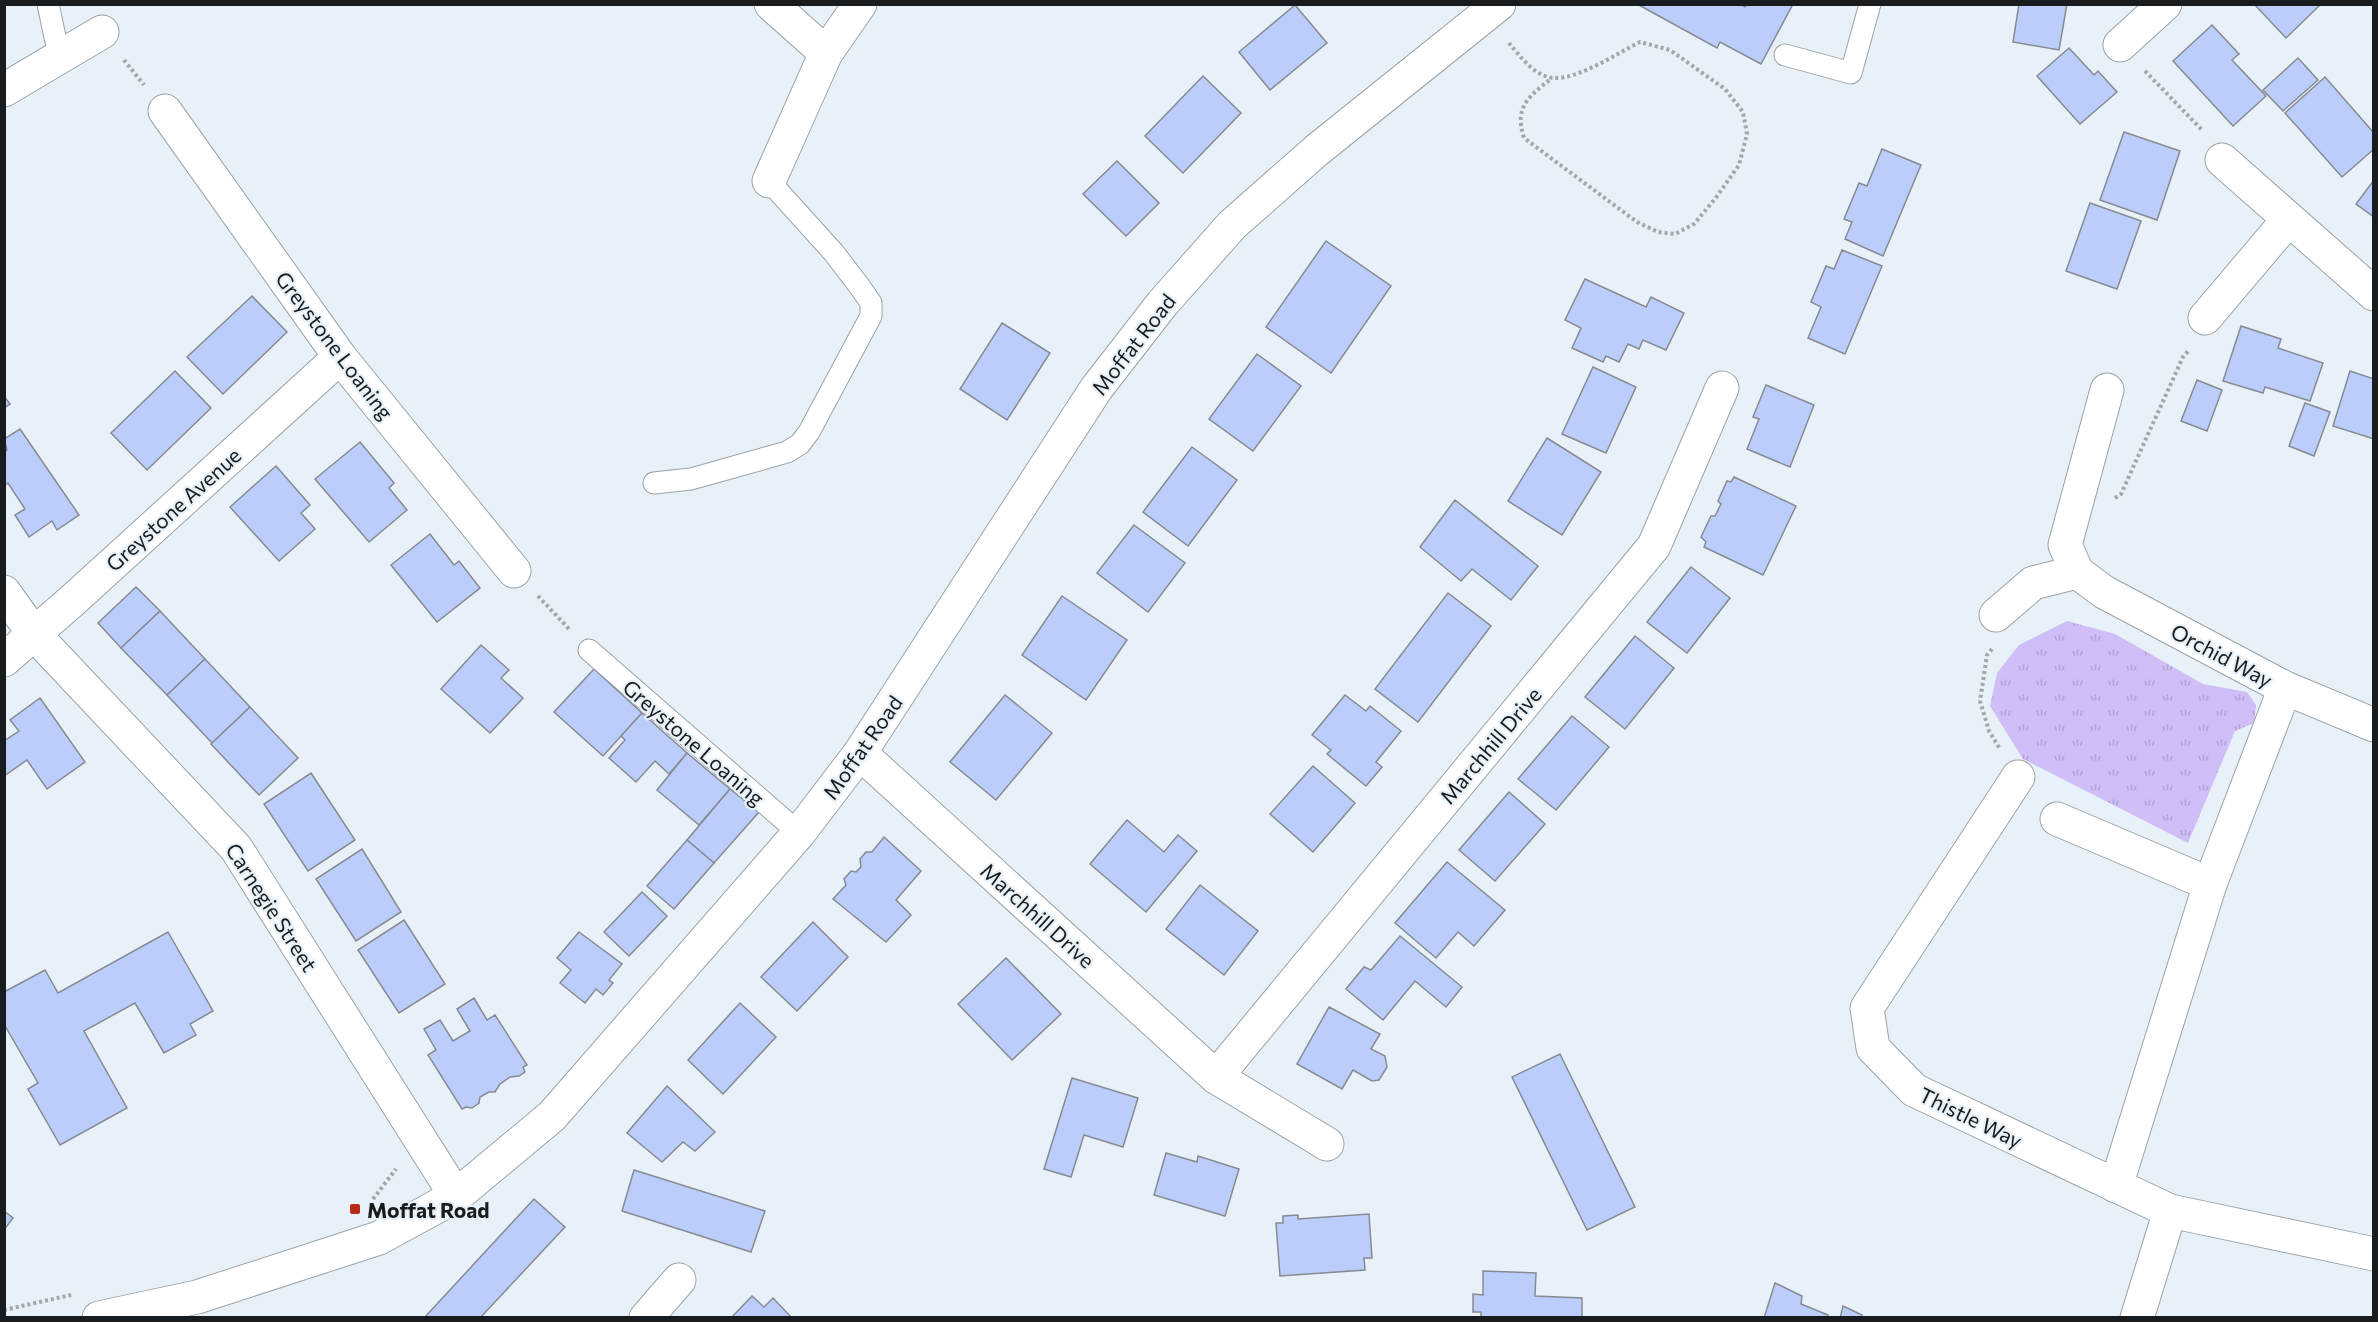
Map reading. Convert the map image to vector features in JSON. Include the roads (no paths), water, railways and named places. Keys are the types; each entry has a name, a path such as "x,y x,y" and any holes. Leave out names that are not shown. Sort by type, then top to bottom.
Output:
{"street":[{"path":"771,4 826,53"},
{"path":"769,181 826,53 860,4"},
{"path":"2120,45 2165,4"},
{"name":"Moffat Road","path":"106,1317 196,1297 379,1238 456,1196 552,1116 799,833 860,753 1096,389 1162,304 1232,225 1317,150 1492,10"},
{"path":"4,90 102,32"},
{"name":"Greystone Loaning","path":"165,111 340,357 514,571"},
{"path":"2222,160 2373,294"},
{"path":"2205,318 2288,220"},
{"name":"Greystone Avenue","path":"4,660 340,357"},
{"name":"Marchhill Drive","path":"1216,1077 1654,546 1722,388"},
{"path":"1996,615 2033,584 2077,573 2066,545 2107,390"},
{"name":"Orchid Way","path":"2077,573 2104,592 2285,688 2373,725"},
{"name":"Carnegie Street","path":"4,592 34,634 236,848 456,1196"},
{"path":"2116,1186 2210,884 2285,688"},
{"name":"Marchhill Drive","path":"860,753 1216,1077 1327,1143"},
{"name":"Thistle Way","path":"2018,777 1867,1008 1873,1048 1914,1090 2170,1211 2373,1254"},
{"path":"2057,819 2210,884"},
{"path":"2137,1317 2170,1211"},
{"path":"646,1317 680,1280"}],"lane":[{"path":"48,4 59,56"},
{"path":"1785,56 1851,74 1870,4"},
{"path":"654,483 692,479 787,452 800,444 809,432 871,316 871,303 860,287 834,253 769,181"},
{"name":"Greystone Loaning","path":"589,650 799,833"}],"place":[{"name":"Moffat Road","path":"355,1209"}]}
